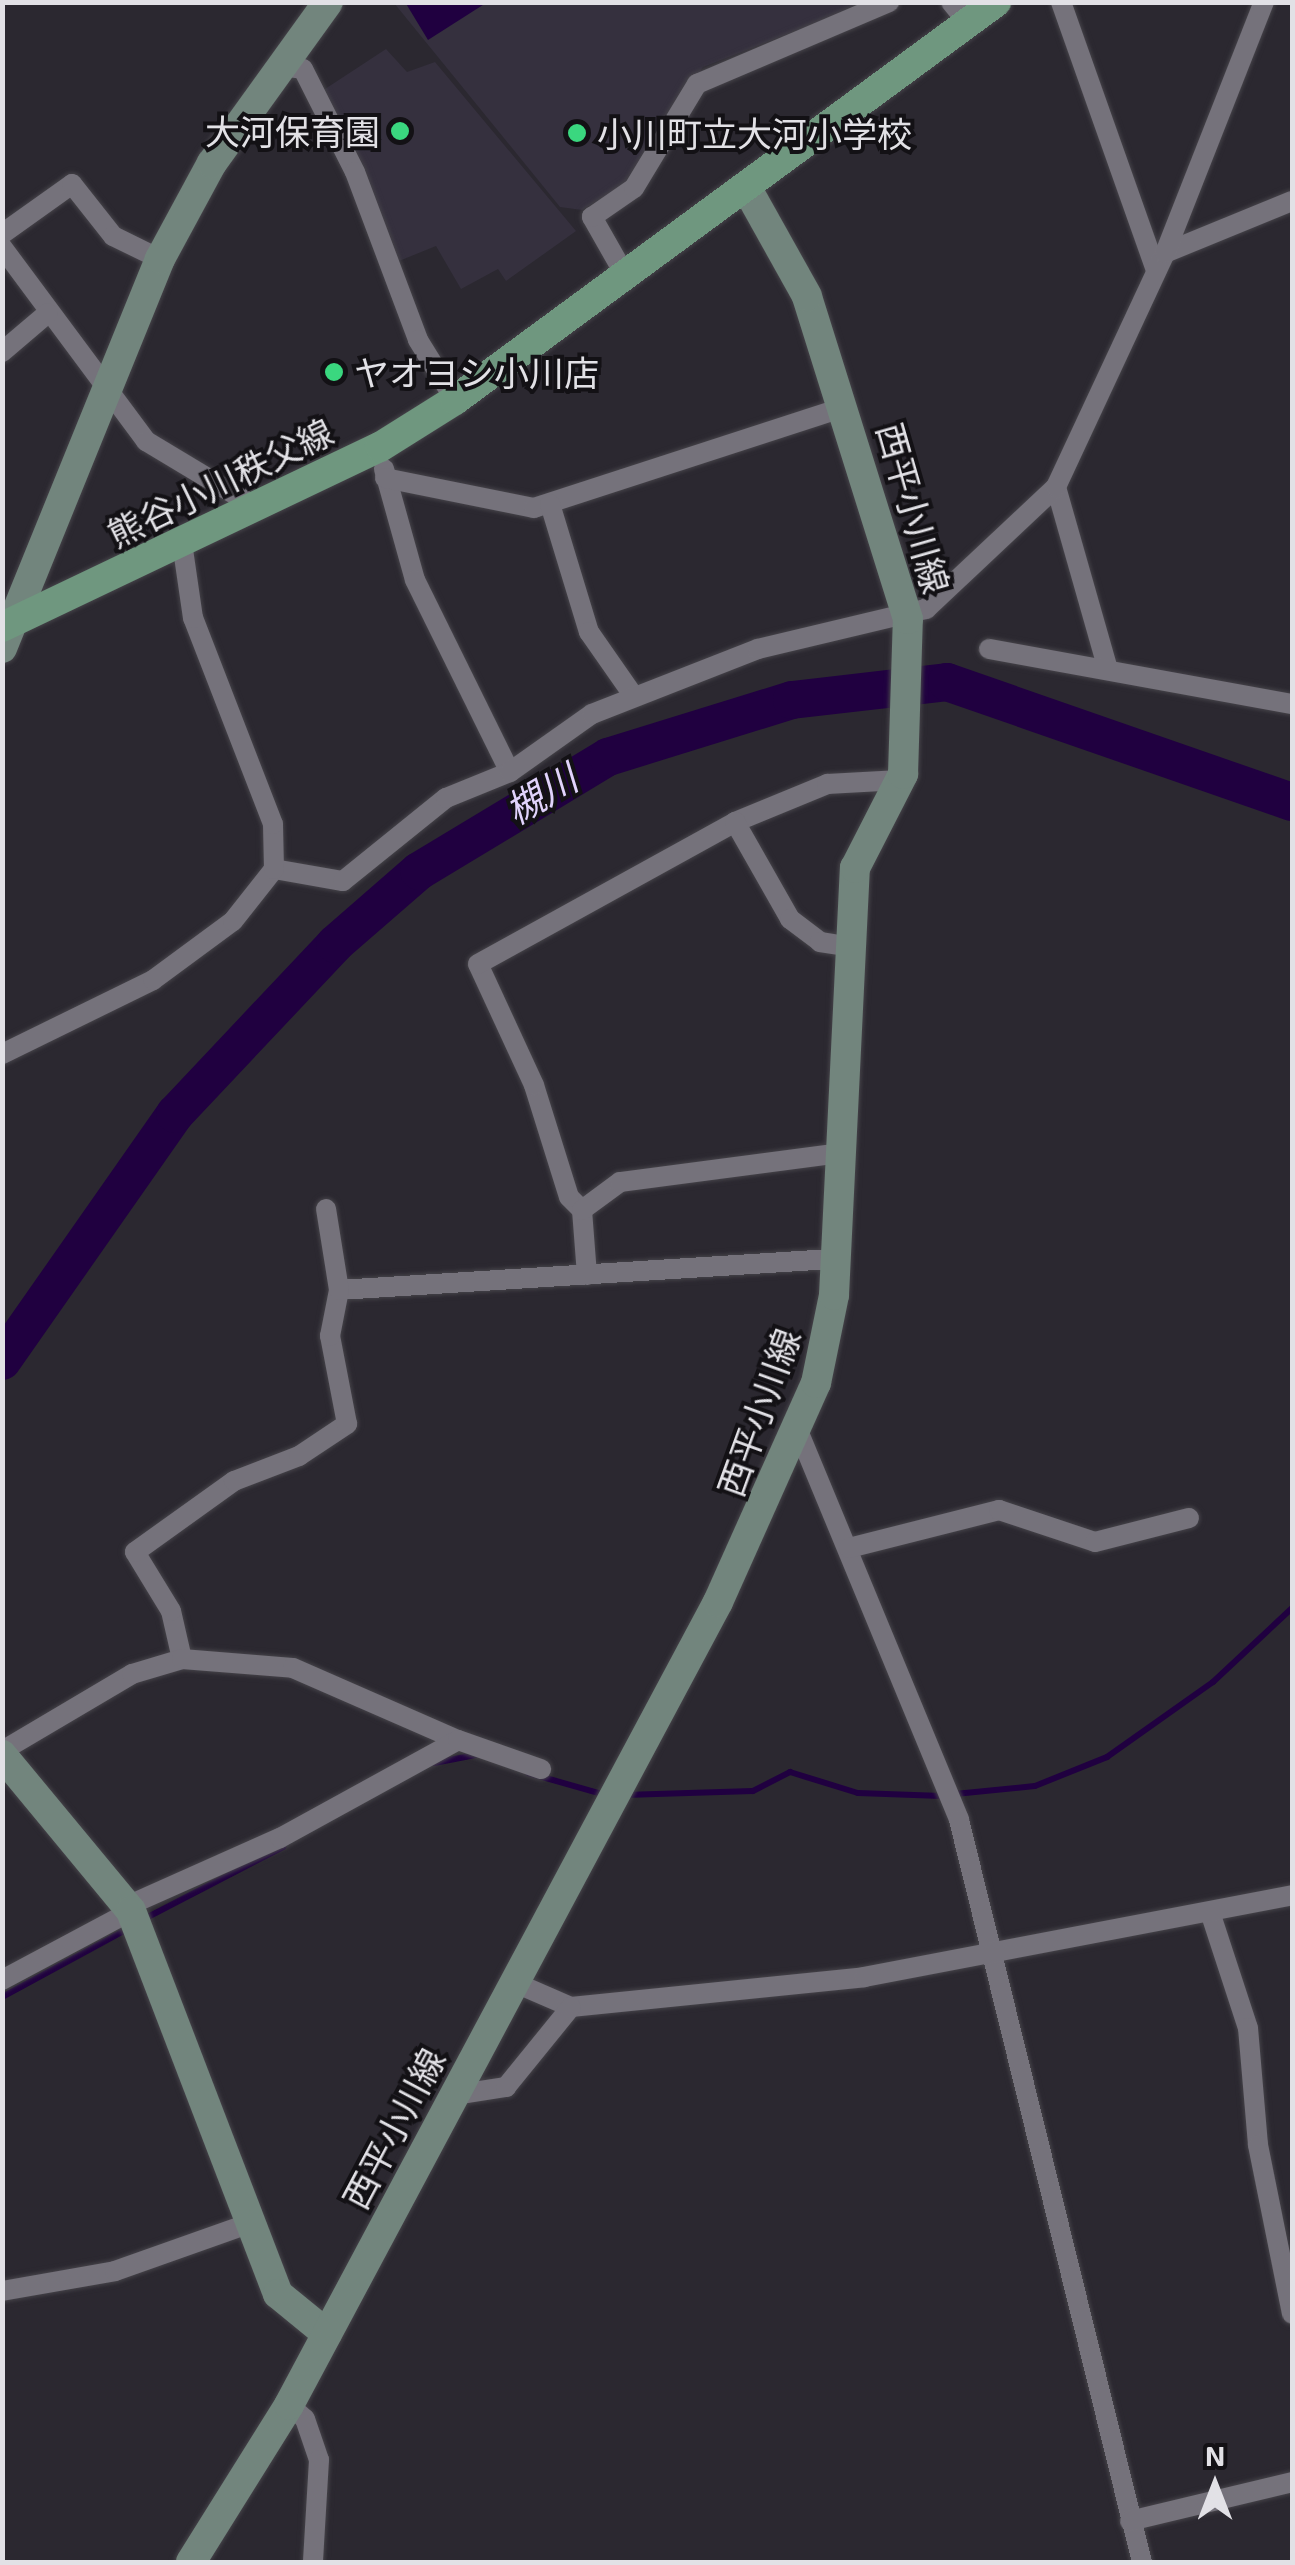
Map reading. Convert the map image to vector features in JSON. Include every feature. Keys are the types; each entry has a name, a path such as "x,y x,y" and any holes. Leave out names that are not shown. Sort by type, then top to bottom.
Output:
{"main road":[{"path":"2,648 160,259 279,66 328,2"},
{"name":"熊谷小川秩父線","path":"10,624 380,447 456,400 746,187 960,13 996,2"},
{"name":"西平小川線","path":"191,2562 289,2406 511,1981 718,1602 798,1433 828,1328 836,1259 850,946 861,844 902,772 908,626 845,407 795,270 746,187"},
{"path":"2,1753 129,1908 288,2310 326,2334"}],"street":[{"path":"625,275 592,217 634,188 697,84 890,2"},
{"path":"1060,2 1160,261"},
{"path":"274,869 343,880 446,798 510,772 633,695 758,649 908,626 1056,487 1160,261 1264,2"},
{"path":"279,66 303,69 355,172 418,340 456,400"},
{"path":"2,234 72,184 113,236 160,259"},
{"path":"1160,261 1292,201"},
{"path":"2,246 146,441 256,507"},
{"path":"2,352 48,313"},
{"path":"385,478 495,505 550,504 845,407"},
{"path":"380,447 385,478 415,580 510,772"},
{"path":"1056,487 1108,669"},
{"path":"550,504 589,632 633,695"},
{"path":"2,1054 153,980 233,921 274,869 274,824 193,618 182,543"},
{"path":"988,649 1292,704"},
{"path":"588,1275 582,1210 569,1197 534,1085 478,964 735,822 826,784 902,772"},
{"path":"735,822 790,919 820,942 850,946"},
{"path":"582,1210 599,1193 658,1170 841,1153"},
{"path":"182,1658 171,1611 135,1552 234,1481 341,1432 349,1414 330,1336 338,1290 326,1209"},
{"path":"338,1290 836,1259"},
{"path":"798,1433 958,1820 1142,2562"},
{"path":"848,1548 999,1510 1096,1542 1189,1518"},
{"path":"2,1753 132,1674 182,1658 293,1668 458,1740 541,1769"},
{"path":"2,1980 129,1908 280,1838 458,1740"},
{"path":"511,1981 571,2007 990,1956 1292,1895"},
{"path":"1210,1912 1248,2028 1292,2314"},
{"path":"454,2095 506,2087 571,2007"},
{"path":"2,2291 114,2271 253,2222"},
{"path":"289,2406 305,2418 319,2460 313,2562"},
{"path":"1130,2522 1292,2482"}],"shaded area":[{"path":"405,2 486,2 486,3 428,40"},
{"name":"小川町立大河小学校","path":"394,3 868,3 703,67 623,185 582,210 560,207"},
{"path":"386,49 407,72 435,62 576,231 506,281 498,269 461,289 436,246 394,263 322,91"}],"waterway":[{"name":"槻川","path":"2,1361 175,1114 335,944 419,871 608,757 792,700 947,682 1292,802"},
{"path":"955,1794 1035,1786 1107,1757 1213,1682 1292,1608"},
{"path":"434,1763 475,1755"},
{"path":"624,1795 753,1791 790,1772 858,1793 942,1796"},
{"path":"528,1773 606,1795"},
{"path":"144,1919 283,1847"},
{"path":"2,1997 129,1928"}],"place":[{"name":"大河保育園","path":"400,131"},
{"name":"小川町立大河小学校","path":"577,133"},
{"name":"ヤオヨシ小川店","path":"334,372"}]}
